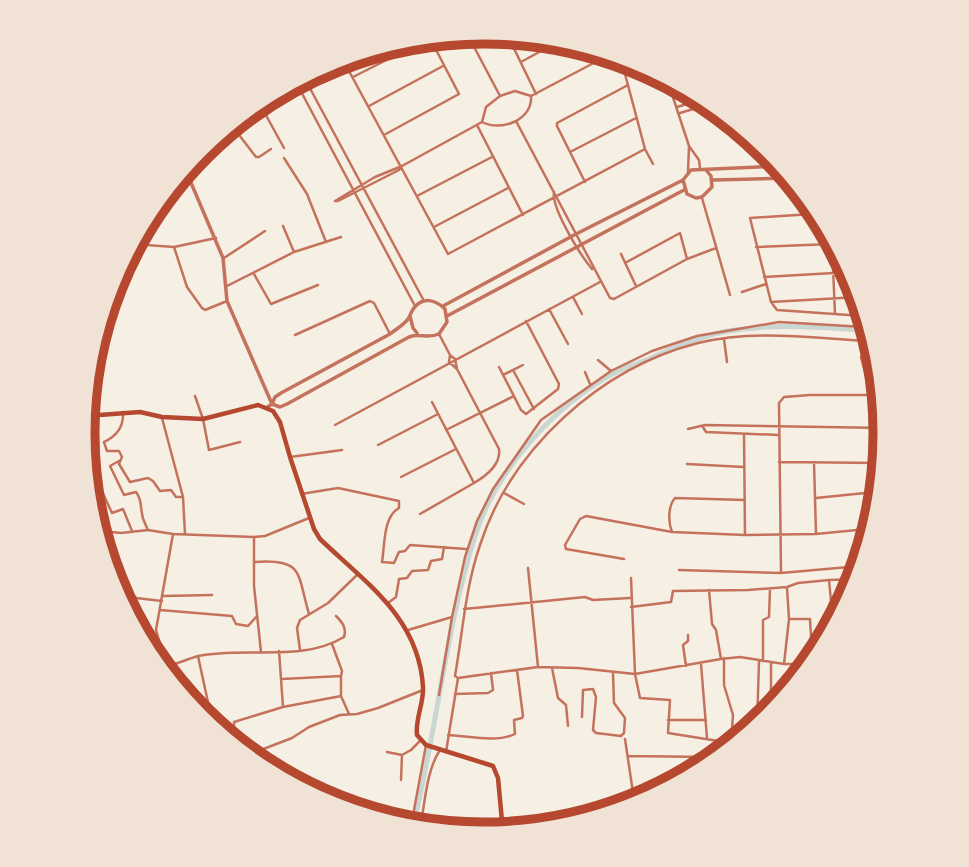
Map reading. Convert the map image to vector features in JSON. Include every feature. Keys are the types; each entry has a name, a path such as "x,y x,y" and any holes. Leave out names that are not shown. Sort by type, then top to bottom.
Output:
{"main road":[{"path":"96,415 141,412 162,417 203,419 258,405 273,411 280,422 309,518 320,539 388,603 408,630 419,661 423,690 416,729 420,741 442,751 494,766 498,778 502,822"}],"street":[{"path":"473,44 500,96"},
{"path":"513,45 536,93"},
{"path":"384,135 458,95 435,47"},
{"path":"521,62 545,49"},
{"path":"354,78 402,53"},
{"path":"531,96 598,61"},
{"path":"369,106 444,65"},
{"path":"348,68 447,254 450,255 645,149"},
{"path":"624,69 645,149 653,164"},
{"path":"585,182 557,126 558,123 628,85"},
{"path":"309,86 424,300"},
{"path":"300,90 415,306"},
{"path":"355,191 335,201 482,122 486,107 500,96 516,91 531,96"},
{"path":"672,92 689,146 699,160 700,168"},
{"path":"482,122 495,127 516,121 531,104 531,96"},
{"path":"677,107 691,103"},
{"path":"679,114 699,108"},
{"path":"253,120 265,113 284,148"},
{"path":"570,152 637,118"},
{"path":"516,121 554,192 554,198 612,299 687,259 716,248"},
{"path":"477,125 523,215"},
{"path":"237,132 256,157 271,149"},
{"path":"731,132 732,136"},
{"path":"443,306 683,180 688,172 689,146"},
{"path":"417,196 492,157"},
{"path":"284,158 307,194 326,242"},
{"path":"688,172 700,168 706,170 768,167"},
{"path":"683,180 684,190 692,197 702,197 711,191 713,180 706,170"},
{"path":"713,180 779,178"},
{"path":"189,179 223,258 227,301 272,404 280,407 418,334"},
{"path":"433,228 509,187"},
{"path":"447,316 684,190"},
{"path":"702,197 730,295"},
{"path":"807,214 751,217 771,302 777,310 856,316"},
{"path":"283,226 294,252"},
{"path":"223,258 265,231"},
{"path":"625,263 680,233 687,259"},
{"path":"574,235 577,248 594,271"},
{"path":"227,286 254,274 273,261 341,237"},
{"path":"146,245 174,247 216,238"},
{"path":"756,247 825,244"},
{"path":"174,247 187,287 202,308 205,310 227,301"},
{"path":"621,254 636,286"},
{"path":"833,259 835,314"},
{"path":"764,277 840,273"},
{"path":"254,274 271,304 318,285"},
{"path":"335,425 600,282"},
{"path":"741,292 766,284"},
{"path":"573,297 582,314"},
{"path":"771,302 850,297"},
{"path":"266,408 272,404 275,397 390,334 410,316 415,306 424,300 434,300 443,306 447,316 446,325 439,334 427,337 418,334 413,328 410,316"},
{"path":"295,335 370,301 374,303 390,334"},
{"path":"549,309 568,344"},
{"path":"499,367 526,414 558,389 559,384 526,321"},
{"path":"439,695 452,617 467,550 477,521 493,489 541,420 590,384 652,351 779,322 859,327"},
{"path":"420,514 488,473 500,455 457,369 455,359 439,334"},
{"path":"426,745 414,815 422,817 436,756 442,751 448,735 458,678 455,676 464,609 481,542 513,476 552,428 574,409 627,373 688,343 782,336 863,341"},
{"path":"724,339 726,359"},
{"path":"449,362 450,355"},
{"path":"862,357 873,409"},
{"path":"598,360 611,371"},
{"path":"449,362 457,369"},
{"path":"503,375 523,365"},
{"path":"513,370 534,410"},
{"path":"585,372 590,384"},
{"path":"306,379 312,390"},
{"path":"781,573 779,404 784,397 871,395"},
{"path":"195,396 209,450 240,442"},
{"path":"446,430 514,396"},
{"path":"432,402 474,483"},
{"path":"123,412 123,424 104,444 107,451 119,451 122,457 110,466 124,495 136,492 139,494 141,512 148,530"},
{"path":"378,444 438,414"},
{"path":"162,417 183,497 185,534"},
{"path":"688,429 705,425 874,429"},
{"path":"703,427 706,432 779,435"},
{"path":"744,434 745,535"},
{"path":"401,477 456,449"},
{"path":"289,457 342,450"},
{"path":"119,461 130,482 148,478 160,491 171,491 176,497 183,497"},
{"path":"779,462 873,465"},
{"path":"814,462 816,534"},
{"path":"687,464 744,467"},
{"path":"98,483 112,513 123,509 132,532"},
{"path":"301,494 338,488 399,501 399,508 391,512 387,522 382,562 394,563 399,552 405,551 410,545 467,550"},
{"path":"504,493 524,504"},
{"path":"816,498 870,493"},
{"path":"672,532 671,503 675,498 745,500"},
{"path":"624,559 566,548 565,545 580,519 586,516 672,532 780,536 862,529"},
{"path":"107,531 148,530 173,534 254,537 265,536 309,518"},
{"path":"163,655 156,630 173,534"},
{"path":"254,537 253,562 261,653"},
{"path":"388,603 396,597 399,579 407,578 412,571 428,570 431,561 442,559 444,547"},
{"path":"253,562 281,560 297,571 309,614"},
{"path":"679,570 781,573 851,567"},
{"path":"528,568 538,667"},
{"path":"300,650 298,624 328,603 358,574"},
{"path":"631,578 635,674 640,698 670,700 668,733 724,741"},
{"path":"631,607 671,602 673,591 770,589 798,583 846,579"},
{"path":"829,580 832,610"},
{"path":"784,664 789,619 787,587"},
{"path":"758,711 763,622 771,612 770,589"},
{"path":"709,590 712,624 716,630 724,685 733,715 732,735"},
{"path":"163,596 212,595"},
{"path":"131,597 162,601"},
{"path":"464,609 585,597 593,600 631,598"},
{"path":"160,610 232,616 236,624 248,626 258,616"},
{"path":"171,666 198,656 300,650 332,644 344,637 346,632 343,623 336,616"},
{"path":"408,630 452,617"},
{"path":"789,619 810,619 812,646"},
{"path":"687,666 683,645 688,641 688,635"},
{"path":"332,644 342,671 341,696 349,714"},
{"path":"279,651 283,707"},
{"path":"198,656 210,710"},
{"path":"458,678 538,667 635,674 740,657 771,663 799,664"},
{"path":"701,663 707,738"},
{"path":"771,663 771,697"},
{"path":"552,668 558,698 566,705 568,726"},
{"path":"448,735 491,738 515,734 514,721 523,716 517,670"},
{"path":"455,694 488,693 493,690 491,673"},
{"path":"582,717 583,690 593,689 596,697 593,730 596,733 621,736 624,733 625,718 614,703 612,673"},
{"path":"282,679 341,676"},
{"path":"258,751 292,738 309,727 378,708 423,690"},
{"path":"234,732 234,722 283,707 341,696"},
{"path":"668,720 706,720"},
{"path":"625,739 633,794"},
{"path":"387,752 402,755 420,741"},
{"path":"401,780 402,755"},
{"path":"628,756 703,757"}],"waterway":[{"path":"415,817 456,606 475,536 497,487 530,442 570,403 592,387 614,373 680,345 728,331 763,327 860,330"}]}
